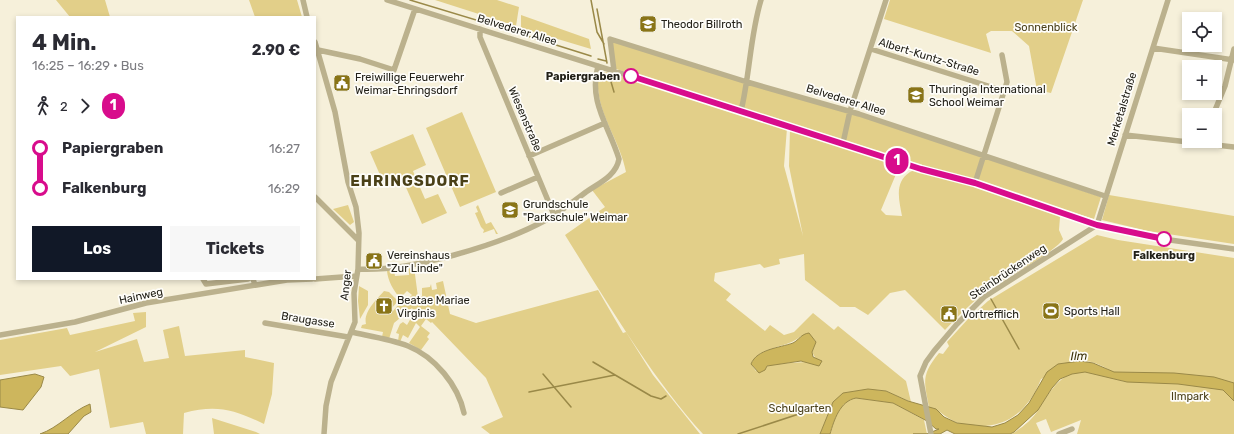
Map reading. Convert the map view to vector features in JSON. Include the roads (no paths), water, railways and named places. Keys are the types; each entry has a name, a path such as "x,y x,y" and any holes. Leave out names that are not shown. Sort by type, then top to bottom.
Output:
{"street":[{"path":"303,0 307,16"},
{"name":"Belvederer Allee","path":"387,0 614,70 921,169 975,183 1097,225 1164,239 1234,249"},
{"path":"741,111 747,82 755,20 761,0"},
{"name":"Albert-Kuntz-Straße","path":"843,143 850,111 886,0"},
{"name":"Merketalstraße","path":"1097,225 1168,0"},
{"path":"316,45 394,70 414,9"},
{"name":"Wiesenstraße","path":"480,29 480,37 554,215"},
{"name":"Belvederer Allee","path":"614,70 610,39 747,82 850,111 984,154 1105,196"},
{"name":"Anger","path":"316,45 336,112 348,182 356,207 359,233 358,269 354,293 354,322 331,382 326,406 324,434"},
{"path":"1153,48 1233,60"},
{"name":"Albert-Kuntz-Straße","path":"870,49 1004,91"},
{"path":"1216,108 1233,60 1234,49"},
{"path":"975,183 1007,82 1002,55"},
{"path":"358,269 392,266 430,260 458,253 506,237 554,215 616,170 619,159 596,95 595,79 598,66"},
{"path":"530,156 605,123"},
{"path":"1125,135 1182,140"},
{"path":"1222,145 1234,147"},
{"path":"501,193 538,177"},
{"path":"316,198 348,228 358,240"},
{"name":"Steinbrückenweg","path":"931,434 920,382 921,371 934,351 968,313 993,291 1097,225"},
{"path":"316,279 356,276"},
{"path":"204,280 206,284 213,285 242,280"},
{"path":"252,280 255,285"},
{"name":"Hainweg","path":"0,335 75,322 146,303 287,280"},
{"name":"Braugasse","path":"265,323 350,334 408,346 419,352 447,377 462,403 464,413"},
{"path":"1059,434 1072,429"}],"waterway":[{"path":"410,0 516,32"},
{"path":"591,0 597,32 604,44"},
{"path":"597,9 607,63"},
{"path":"521,34 591,56"},
{"path":"598,59 606,61"},
{"path":"609,75 614,92"},
{"path":"986,290 1031,260"},
{"path":"991,299 1019,349"},
{"path":"593,362 651,396 661,399 666,396"},
{"path":"543,374 571,407"},
{"path":"529,392 615,375"},
{"path":"738,434 811,410 832,406"}],"place":[{"name":"Theodor Billroth","path":"648,24"},
{"name":"Papiergraben","path":"631,76"},
{"name":"Freiwillige Feuerwehr Weimar-Ehringsdorf","path":"342,83"},
{"name":"Thuringia International School Weimar","path":"916,95"},
{"name":"Grundschule \"Parkschule\" Weimar","path":"510,210"},
{"name":"Falkenburg","path":"1164,239"},
{"name":"Vereinshaus \"Zur Linde\"","path":"374,261"},
{"name":"Beatae Mariae Virginis","path":"384,306"},
{"name":"Sports Hall","path":"1051,311"},
{"name":"Vortrefflich","path":"949,314"}],"district":[{"name":"EHRINGSDORF","path":"410,181"}],"park label":[{"name":"Sonnenblick","path":"1046,27"},
{"name":"Ilmpark","path":"1190,396"},
{"name":"Schulgarten","path":"800,408"}],"water label":[{"name":"Ilm","path":"1079,356"}]}
